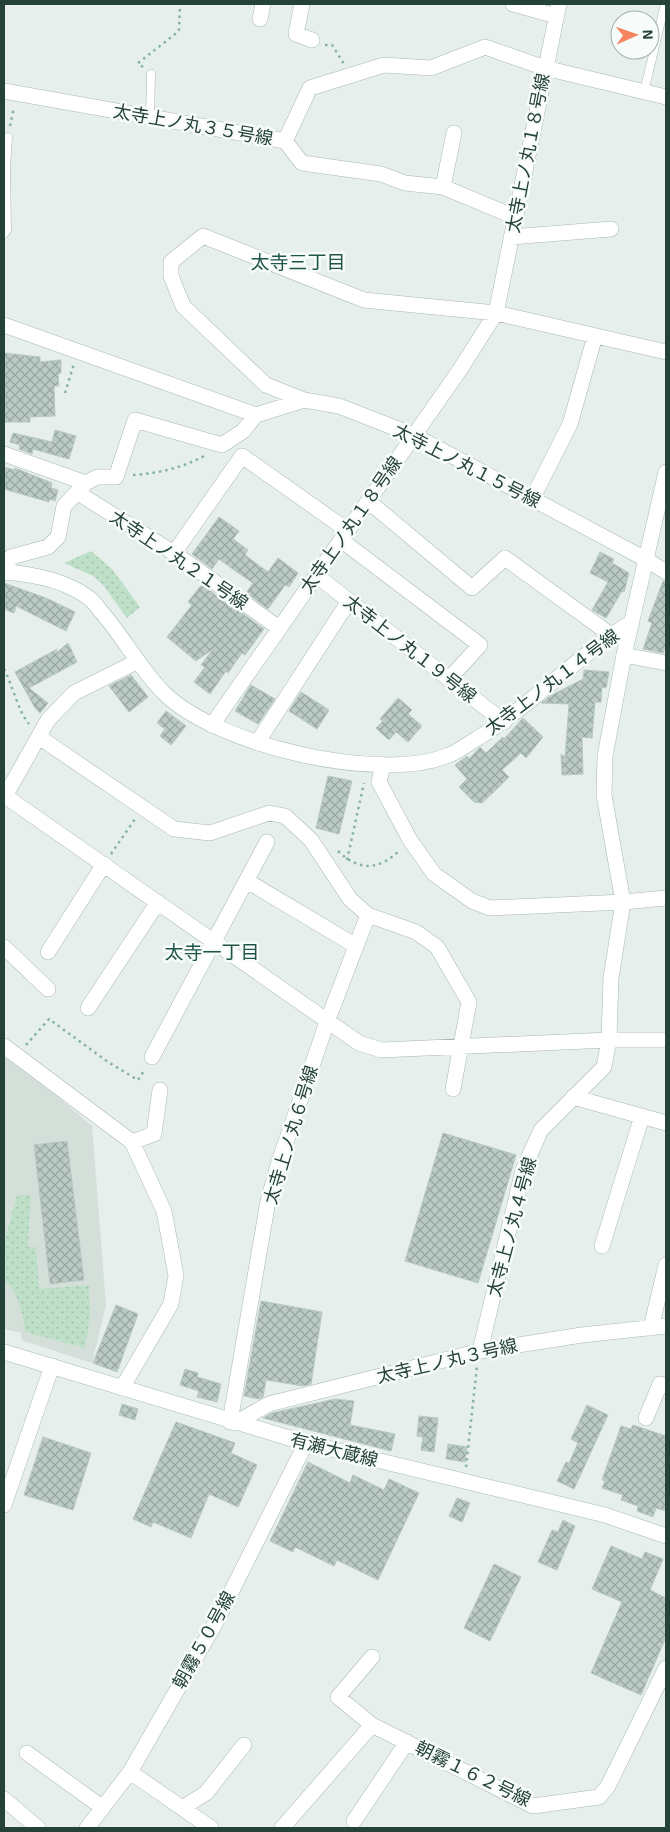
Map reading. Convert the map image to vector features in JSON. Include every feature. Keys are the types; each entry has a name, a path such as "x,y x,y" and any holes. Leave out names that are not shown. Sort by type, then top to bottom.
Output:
{"street":[{"path":"302,4 296,34 312,40"},
{"path":"513,4 558,10"},
{"name":"太寺上ノ丸１８号線","path":"212,724 368,501 496,313 558,10"},
{"name":"太寺上ノ丸３５号線","path":"10,92 285,141 310,88 384,65 431,68 485,47 545,68 666,97"},
{"path":"443,186 454,134"},
{"path":"285,141 302,163 381,174 405,183 443,186 515,217"},
{"path":"511,237 611,230"},
{"path":"304,400 266,385 183,306 171,276 171,262 203,236 364,300 496,313 666,352"},
{"path":"4,326 256,416 243,431 222,445 135,420 116,476 97,477 82,488 64,506 58,536 48,547 11,557 6,572"},
{"path":"532,499 570,424 595,336"},
{"name":"太寺上ノ丸１５号線","path":"256,416 304,400 338,406 413,435 647,560 666,572"},
{"name":"太寺上ノ丸２１号線","path":"4,454 82,488 279,628"},
{"path":"174,554 242,456 480,644 449,680"},
{"name":"太寺上ノ丸４号線","path":"480,1351 523,1170 541,1130 604,1067 608,1040 611,978 623,902 604,795 605,756 624,655 666,472"},
{"path":"368,501 472,588 505,558 611,635"},
{"name":"太寺上ノ丸１４号線","path":"6,572 37,574 89,598 114,627 164,693 186,710 212,724 257,743 375,764 408,765 449,755 504,722 611,635 632,622"},
{"name":"太寺上ノ丸１９号線","path":"316,575 504,722"},
{"path":"257,743 349,601"},
{"path":"624,655 666,662"},
{"path":"138,660 74,693 48,720 5,797 359,1043 381,1050 608,1040 666,1040"},
{"path":"39,737 174,829 210,833 269,813 285,816 311,840 350,899 368,915 416,932 436,947 469,1002 463,1046 453,1089"},
{"path":"375,764 379,782 410,840 434,874 472,902 490,908 623,902 666,898"},
{"path":"152,1057 266,842"},
{"path":"48,952 104,864"},
{"path":"247,880 356,946"},
{"path":"88,1008 158,902"},
{"name":"太寺上ノ丸６号線","path":"233,1422 268,1201 279,1162 368,915"},
{"path":"4,947 48,989"},
{"path":"4,1046 132,1142 164,1211 176,1275 172,1304 122,1388"},
{"path":"132,1142 154,1134 160,1090"},
{"path":"573,1097 666,1123"},
{"path":"602,1246 642,1116"},
{"path":"651,1328 666,1265"},
{"name":"太寺上ノ丸３号線","path":"233,1422 269,1404 480,1351 574,1336 666,1326"},
{"name":"有瀬大蔵線","path":"4,1352 306,1443 605,1514 666,1536"},
{"path":"4,1505 52,1366"},
{"path":"646,1418 660,1384 666,1386"},
{"name":"朝霧５０号線","path":"87,1828 130,1772 216,1622 306,1443"},
{"name":"朝霧１６２号線","path":"372,1657 338,1697 372,1725 534,1806 599,1797 608,1786 666,1668"},
{"path":"282,1828 372,1725"},
{"path":"354,1821 408,1742"},
{"path":"182,1808 206,1793 244,1745"},
{"path":"27,1753 103,1808"},
{"path":"130,1772 211,1828"},
{"path":"4,1799 38,1828"}],"lane":[{"path":"644,92 665,4"},
{"path":"150,116 151,74"},
{"path":"4,234 7,230 6,168 8,137"}],"path":[{"path":"151,74 138,64 179,31 180,4"},
{"path":"312,40 325,46 332,45 352,75"},
{"path":"8,137 10,92"},
{"path":"64,392 78,354"},
{"path":"116,476 156,474 182,467 222,445"},
{"path":"4,669 14,688 24,719"},
{"path":"347,860 375,764"},
{"path":"104,864 143,808"},
{"path":"17,1056 49,1019 108,1062 138,1080"},
{"path":"464,1481 478,1372 476,1361 480,1351"}],"shaded area":[{"path":"4,1057 27,1070 92,1126 106,1305 92,1363 21,1340 21,1333 4,1329"}],"green space":[{"path":"91,551 112,569 140,607 127,618 103,585 93,576 64,563"},
{"path":"17,1195 31,1195 28,1247 36,1247 39,1289 89,1285 90,1316 85,1348 25,1332 19,1304 13,1291 4,1279 4,1244"}],"building":[{"path":"4,353 40,357 40,362 61,360 61,373 58,374 59,386 54,386 55,416 30,417 30,422 4,422"},
{"path":"55,430 76,436 69,459 33,449 32,454 19,449 20,445 10,442 13,433 52,442"},
{"path":"4,467 14,470 15,468 52,483 51,488 58,490 55,501 50,499 49,502 4,489"},
{"path":"219,517 239,531 233,539 248,550 245,555 268,572 278,558 298,573 289,587 285,585 268,609 246,593 253,583 219,559 212,569 192,554"},
{"path":"600,552 614,559 612,563 629,573 624,592 622,591 606,618 592,610 608,582 590,573"},
{"path":"663,581 666,581 666,644 663,653 643,649 652,623 648,621"},
{"path":"4,583 46,598 75,612 66,631 16,606 14,613 4,609"},
{"path":"202,584 234,610 235,608 264,629 245,655 242,653 228,673 226,671 210,694 194,682 205,667 201,665 213,649 196,661 167,637 192,605 188,602"},
{"path":"68,643 77,662 29,688 48,703 40,713 35,708 15,672 57,649 55,654"},
{"path":"584,670 609,672 606,688 602,687 601,702 595,702 592,738 582,737 583,774 562,775 561,754 565,757 569,704 541,703 550,696 583,679"},
{"path":"131,675 148,697 129,712 109,686"},
{"path":"251,685 275,699 258,724 235,711"},
{"path":"301,692 329,710 317,729 289,711"},
{"path":"398,698 412,710 408,714 422,726 408,742 396,732 389,740 376,728 383,721 380,719"},
{"path":"166,711 186,726 171,745 160,736 165,729 157,723"},
{"path":"523,718 543,737 526,758 521,753 502,770 509,777 499,787 482,803 474,802 459,787 467,779 455,765 467,756 469,759 480,747 486,753 503,737 504,739"},
{"path":"328,776 352,781 339,834 316,828"},
{"path":"443,1133 516,1155 478,1283 405,1261"},
{"path":"67,1141 84,1280 50,1284 34,1145"},
{"path":"261,1301 322,1312 311,1384 303,1386 266,1380 263,1397 259,1399 244,1396"},
{"path":"116,1305 138,1314 117,1372 93,1363"},
{"path":"185,1369 198,1373 197,1377 221,1384 217,1402 197,1397 199,1391 180,1385"},
{"path":"335,1399 354,1401 350,1425 395,1434 391,1451 263,1418 272,1413"},
{"path":"122,1404 138,1409 135,1420 119,1415"},
{"path":"587,1405 608,1415 574,1489 557,1481 566,1462 569,1463 578,1443 571,1439"},
{"path":"419,1416 438,1418 434,1452 421,1450 423,1437 417,1436"},
{"path":"176,1422 235,1443 231,1453 257,1465 238,1507 209,1494 191,1538 153,1522 151,1527 133,1519"},
{"path":"633,1425 666,1436 666,1511 656,1508 653,1517 637,1511 638,1506 621,1500 623,1495 602,1488 605,1481 602,1480 621,1426 631,1429"},
{"path":"43,1437 91,1453 73,1510 24,1495"},
{"path":"448,1444 467,1447 465,1462 446,1459"},
{"path":"308,1462 350,1483 353,1475 384,1490 389,1479 419,1493 378,1580 337,1560 334,1566 295,1547 293,1552 270,1541"},
{"path":"457,1498 470,1503 462,1522 449,1516"},
{"path":"563,1520 575,1526 557,1570 538,1562 552,1530 558,1532"},
{"path":"611,1546 642,1559 645,1552 663,1559 650,1590 666,1598 666,1637 641,1695 591,1673 622,1602 592,1589"},
{"path":"494,1564 521,1577 490,1641 464,1628"}],"district":[{"name":"太寺三丁目","path":"298,262"},
{"name":"太寺一丁目","path":"212,952"}]}
